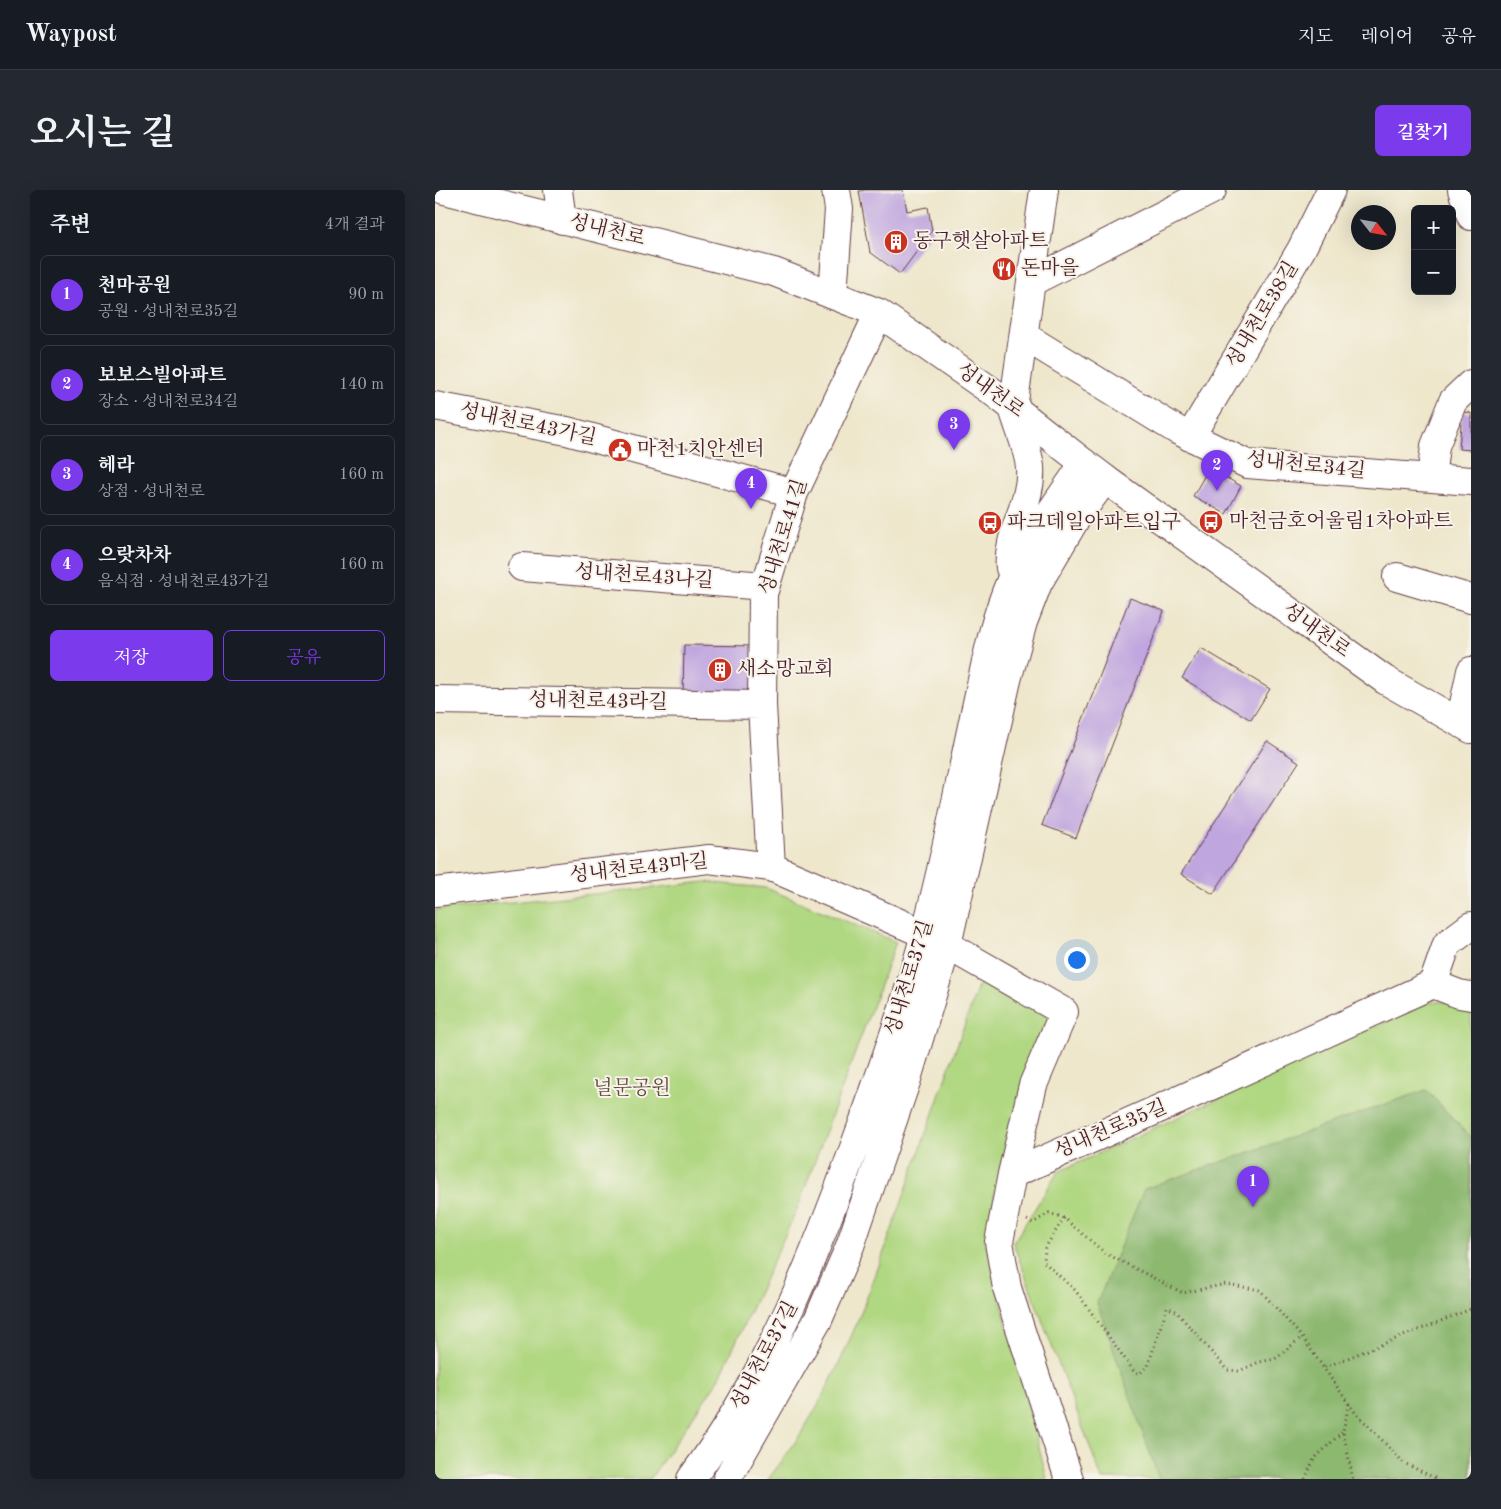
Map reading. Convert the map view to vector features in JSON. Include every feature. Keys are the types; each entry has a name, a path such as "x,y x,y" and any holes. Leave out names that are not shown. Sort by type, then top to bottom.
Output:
{"street":[{"name":"성내천로","path":"444,190 774,272 879,313 1013,408 1105,479 1385,680 1465,726"},
{"path":"558,190 562,220"},
{"path":"833,295 839,209 836,190"},
{"path":"1011,579 1009,556 1024,505 1030,468 1013,408 1045,190"},
{"path":"1031,282 1212,190"},
{"name":"성내천로38길","path":"1191,437 1301,250 1331,190"},
{"path":"1462,190 1471,216"},
{"name":"성내천로41길","path":"771,867 762,705 763,594 794,493 841,389 879,313"},
{"name":"성내천로34길","path":"1024,336 1191,437 1247,464 1471,481"},
{"path":"1431,478 1435,446 1453,401 1471,384"},
{"name":"성내천로43가길","path":"435,406 567,431 794,493"},
{"name":"성내천로37길","path":"727,1479 818,1320 850,1246 907,1079 936,939 985,665 1001,608 1011,579 1025,553 1084,463"},
{"name":"성내천로37길","path":"691,1479 709,1456 759,1374 795,1299 828,1221 886,1056 936,939 1023,622 1038,583 1075,520 1105,479"},
{"name":"성내천로43나길","path":"522,567 765,586"},
{"path":"1397,577 1471,599"},
{"path":"1465,726 1471,671"},
{"name":"성내천로43라길","path":"435,700 762,705"},
{"name":"성내천로43마길","path":"435,892 709,859 771,867 936,939 1064,1012 1033,1085 1012,1174"},
{"path":"1471,926 1447,944 1433,984 1459,994 1471,996"},
{"name":"성내천로35길","path":"1012,1174 1433,984"},
{"path":"1012,1174 999,1242 1007,1288 1069,1479"}],"path":[{"path":"1033,1223 1049,1213 1064,1218 1105,1253 1183,1293 1226,1284 1260,1290 1302,1337 1349,1403 1404,1462 1437,1479"},
{"path":"1064,1218 1045,1248 1044,1262 1075,1290 1133,1370 1139,1374 1147,1366 1167,1307 1176,1311 1227,1370 1239,1371 1259,1362 1275,1359 1302,1337"},
{"path":"1325,1368 1471,1309"},
{"path":"1349,1403 1343,1431 1353,1479"},
{"path":"1305,1479 1314,1459 1343,1431"}],"green space":[{"name":"널문공원","path":"705,882 766,888 896,942 798,1207 719,1379 650,1479 435,1479 435,910"},
{"path":"980,981 1053,1015 1000,1169 985,1240 1047,1479 768,1479 791,1449 811,1417 846,1349 887,1243"},
{"path":"1471,1001 1471,1479 1102,1479 1013,1243 1058,1172 1429,1002"},
{"path":"1426,1090 1471,1137 1471,1479 1159,1479 1097,1303 1144,1189"}],"building":[{"name":"동구햇살아파트","path":"903,190 907,211 928,207 932,231 900,274 870,252 859,191"},
{"path":"1462,412 1471,413 1471,450 1459,449"},
{"path":"1209,468 1241,486 1226,514 1193,496"},
{"path":"1130,598 1164,611 1076,838 1042,825"},
{"name":"새소망교회","path":"684,645 757,646 756,695 683,694"},
{"path":"1201,648 1270,689 1251,720 1182,678"},
{"path":"1267,741 1299,762 1213,894 1181,874"}],"place":[{"name":"동구햇살아파트","path":"896,242"},
{"name":"돈마을","path":"1004,269"},
{"name":"마천1치안센터","path":"620,450"},
{"name":"헤라","path":"954,450"},
{"name":"보보스빌아파트","path":"1217,491"},
{"name":"으랏차차","path":"751,509"},
{"name":"마천금호어울림1차아파트","path":"1211,522"},
{"name":"파크데일아파트입구","path":"990,523"},
{"name":"새소망교회","path":"720,670"},
{"name":"천마공원","path":"1253,1207"}]}
